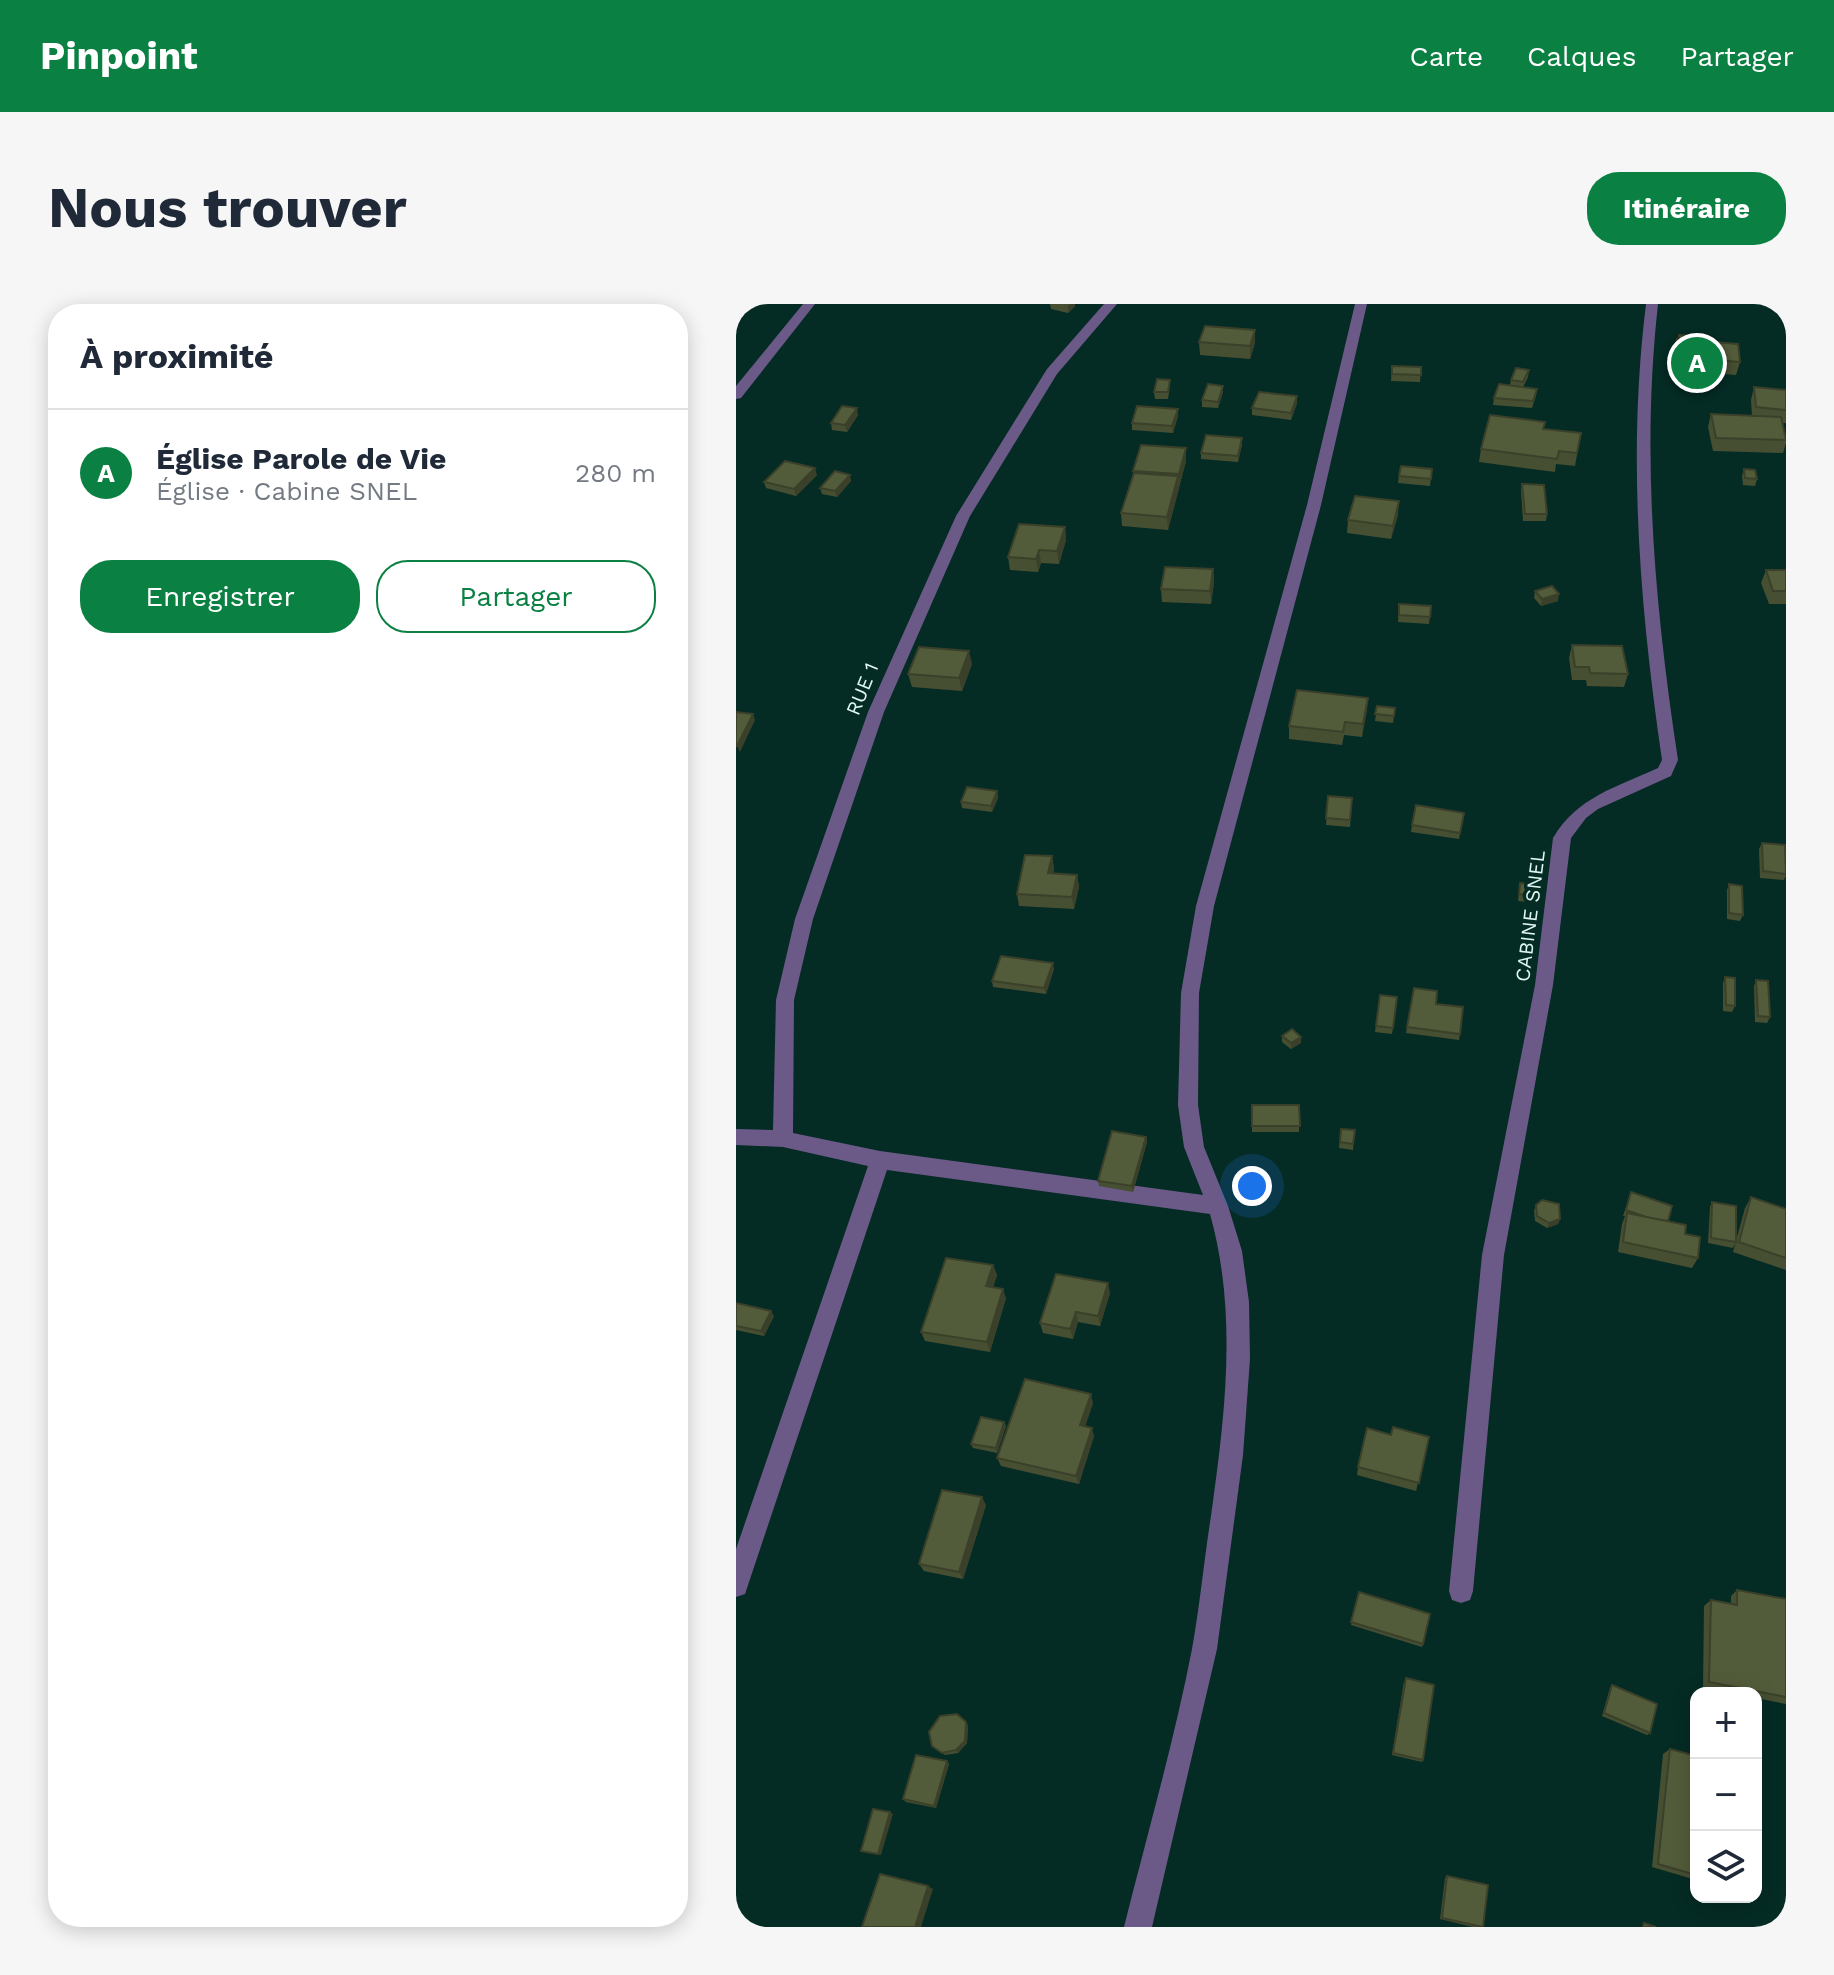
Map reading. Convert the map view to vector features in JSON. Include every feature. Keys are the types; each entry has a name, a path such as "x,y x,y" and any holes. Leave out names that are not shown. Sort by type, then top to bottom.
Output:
{"street":[{"path":"736,395 809,304"},
{"name":"RUE 1","path":"783,1139 785,1000 804,919 876,712 963,516 1052,372 1111,304"},
{"path":"1138,1927 1204,1649 1231,1455 1239,1359 1238,1302 1231,1251 1218,1206 1194,1147 1188,1105 1193,979 1205,906 1314,505 1361,304"},
{"name":"CABINE SNEL","path":"1461,1591 1493,1255 1544,985 1562,838 1569,822 1584,809 1665,772 1670,760 1658,683 1644,487 1641,404 1652,304"},
{"path":"1768,304 1786,306"},
{"path":"736,1137 783,1139 880,1160 1218,1206"},
{"path":"736,1585 880,1160"}],"building":[{"path":"1205,326 1255,330 1250,346 1199,342"},
{"path":"1679,335 1697,336 1697,341 1679,339"},
{"path":"1677,339 1738,344 1740,362 1677,357"},
{"path":"1392,366 1421,367 1421,375 1392,374"},
{"path":"1516,368 1529,370 1523,382 1511,380"},
{"path":"1157,379 1170,380 1168,392 1154,392"},
{"path":"1208,384 1223,386 1218,402 1202,400"},
{"path":"1499,384 1537,389 1533,401 1494,398"},
{"path":"1754,387 1786,390 1786,410 1756,407"},
{"path":"1259,392 1297,396 1291,413 1252,408"},
{"path":"842,406 857,408 845,425 831,423"},
{"path":"1137,406 1178,409 1172,426 1132,423"},
{"path":"1711,414 1781,417 1786,440 1716,438"},
{"path":"1490,415 1545,422 1543,429 1581,433 1577,453 1559,451 1557,459 1481,449"},
{"path":"1206,435 1242,438 1238,456 1201,453"},
{"path":"1141,445 1186,448 1179,474 1133,471"},
{"path":"785,461 815,468 794,489 764,482"},
{"path":"1401,466 1432,469 1431,479 1399,476"},
{"path":"1744,469 1755,470 1757,479 1745,478"},
{"path":"835,471 850,475 835,491 820,488"},
{"path":"1134,473 1178,476 1167,517 1121,513"},
{"path":"1522,484 1544,485 1547,514 1525,514"},
{"path":"1355,496 1399,501 1393,526 1348,520"},
{"path":"1019,524 1065,527 1057,551 1039,550 1036,559 1008,557"},
{"path":"1165,567 1213,569 1210,591 1161,589"},
{"path":"1766,570 1786,570 1786,591 1773,591"},
{"path":"1552,586 1559,594 1542,599 1535,591"},
{"path":"1399,604 1431,606 1430,617 1399,615"},
{"path":"1572,645 1622,646 1628,674 1590,673 1589,667 1575,667"},
{"path":"919,647 969,651 959,678 908,674"},
{"path":"1297,690 1368,698 1363,724 1345,722 1343,732 1289,726"},
{"path":"1377,706 1395,708 1394,716 1375,714"},
{"path":"736,712 753,714 737,746 736,746"},
{"path":"967,787 997,791 991,806 961,802"},
{"path":"1328,796 1352,798 1350,820 1326,818"},
{"path":"1416,805 1464,813 1460,833 1412,825"},
{"path":"1762,843 1785,845 1786,874 1763,871"},
{"path":"1025,855 1052,856 1048,873 1077,875 1072,897 1017,894"},
{"path":"1520,883 1529,884 1529,895 1519,894"},
{"path":"1729,884 1742,886 1743,915 1729,913"},
{"path":"1001,956 1053,963 1044,988 992,981"},
{"path":"1725,977 1735,978 1735,1006 1726,1005"},
{"path":"1756,980 1768,981 1770,1017 1758,1016"},
{"path":"1414,988 1437,991 1436,1004 1463,1007 1460,1034 1407,1027"},
{"path":"1380,995 1397,997 1393,1028 1376,1026"},
{"path":"1292,1029 1301,1037 1291,1043 1282,1036"},
{"path":"1252,1105 1299,1105 1300,1126 1252,1126"},
{"path":"1341,1129 1355,1130 1353,1144 1340,1142"},
{"path":"1112,1131 1146,1137 1132,1186 1098,1181"},
{"path":"1631,1192 1672,1206 1668,1221 1626,1210"},
{"path":"1751,1197 1786,1209 1786,1258 1739,1242"},
{"path":"1542,1200 1559,1204 1560,1219 1549,1223 1537,1216 1536,1205"},
{"path":"1712,1202 1736,1206 1736,1242 1711,1238"},
{"path":"1627,1213 1686,1225 1685,1234 1700,1237 1698,1258 1623,1242"},
{"path":"946,1258 993,1265 986,1286 1003,1289 987,1342 921,1332"},
{"path":"1056,1274 1108,1283 1098,1316 1076,1312 1070,1329 1040,1323"},
{"path":"736,1303 771,1311 761,1331 736,1326"},
{"path":"1025,1379 1091,1394 1080,1425 1092,1428 1076,1476 997,1458"},
{"path":"981,1417 1004,1422 996,1448 971,1444"},
{"path":"1393,1427 1429,1437 1419,1483 1358,1467 1367,1428 1391,1435"},
{"path":"942,1490 982,1497 959,1572 919,1564"},
{"path":"1737,1590 1786,1599 1786,1697 1762,1692 1762,1687 1735,1687 1709,1682 1711,1600 1737,1605"},
{"path":"1359,1592 1430,1614 1423,1644 1351,1622"},
{"path":"1406,1678 1434,1685 1423,1760 1393,1753"},
{"path":"1612,1685 1657,1704 1650,1733 1604,1713"},
{"path":"957,1714 966,1722 965,1741 956,1750 942,1753 932,1746 929,1732 940,1716"},
{"path":"1670,1749 1690,1754 1690,1873 1658,1864"},
{"path":"916,1755 947,1761 934,1806 903,1799"},
{"path":"873,1809 890,1812 878,1854 861,1851"},
{"path":"880,1874 928,1886 915,1927 862,1927"},
{"path":"1447,1876 1488,1885 1483,1927 1442,1918"}],"place":[{"name":"Église Parole de Vie","path":"1697,363"}]}
